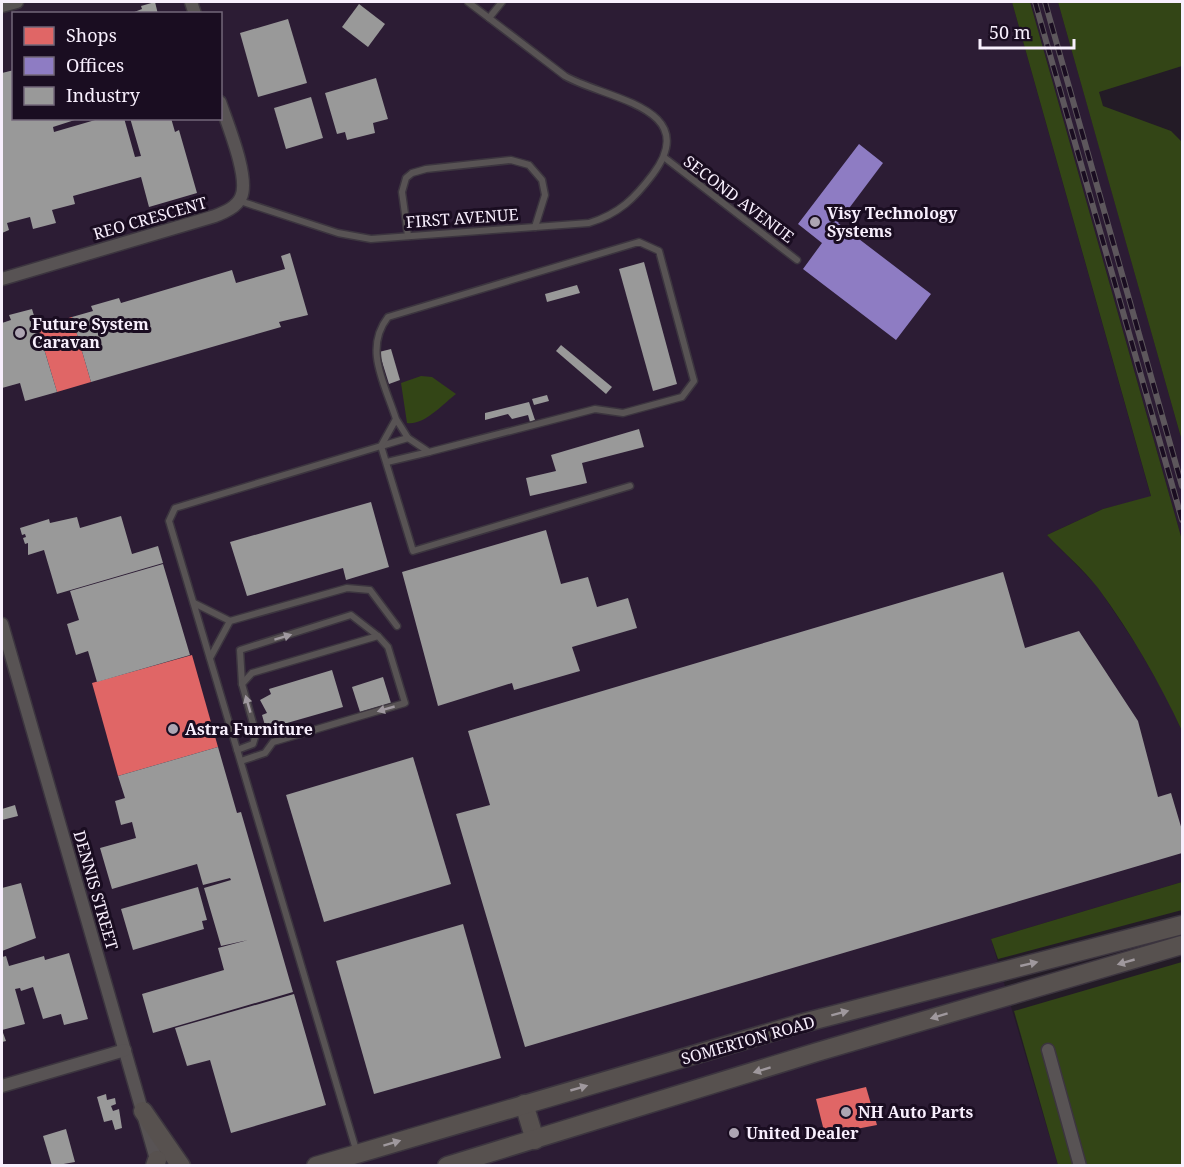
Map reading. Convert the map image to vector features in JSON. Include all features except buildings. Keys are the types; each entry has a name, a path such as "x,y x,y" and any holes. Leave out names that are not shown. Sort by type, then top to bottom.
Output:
{"main road":[{"name":"SOMERTON ROAD","path":"316,1166 839,1013 1182,925"},
{"name":"SOMERTON ROAD","path":"447,1166 818,1052 1182,945"},
{"path":"524,1104 535,1140"},
{"path":"143,1111 181,1166"}],"street":[{"path":"2,6 17,2"},
{"path":"222,109 242,177 243,188 239,201"},
{"name":"REO CRESCENT","path":"2,279 215,216 239,201"},
{"name":"DENNIS STREET","path":"2,624 157,1164"},
{"path":"2,1086 125,1050"},
{"path":"1048,1050 1080,1166"}],"lane":[{"path":"468,2 573,81 649,110 664,128 668,139 665,158"},
{"path":"489,18 502,2"},
{"name":"FIRST AVENUE","path":"239,201 354,237 408,236 589,223 616,213 640,190 665,158"},
{"name":"SECOND AVENUE","path":"665,158 797,260"},
{"path":"408,236 402,192 406,178 412,173 511,160 529,165 542,180 545,195 536,226"},
{"path":"387,462 429,452 595,409 623,413 682,398 693,381 659,251 639,242 388,317 378,330 374,353 396,418 408,438 429,452"},
{"path":"396,418 381,446 413,551 630,486"},
{"path":"357,1154 169,520 175,508 408,438"},
{"path":"194,603 230,621 347,588 370,590 397,626"},
{"path":"237,750 253,744 256,734 242,684 240,650 351,615 388,647 405,704 273,742 265,753 241,761"},
{"path":"210,658 230,621"},
{"path":"242,684 252,674 378,636"}],"shaded area":[{"path":"2,2 1012,2 1151,497 1103,509 1047,535 1097,586 1135,643 1166,696 1182,731 1182,882 991,939 1058,1165 2,1166"},
{"path":"1030,2 1058,2 1097,139 1182,441 1182,540"}],"green space":[{"path":"1012,2 1030,2 1182,540 1182,731 1164,694 1122,622 1092,581 1047,535 1103,509 1151,496"},
{"path":"1058,2 1182,2 1182,66 1099,92 1103,106 1171,131 1182,142 1182,441"},
{"path":"421,376 432,377 456,394 427,418 407,423 401,383"},
{"path":"1182,882 1182,910 998,959 991,939"},
{"path":"1182,962 1182,1165 1058,1165 1014,1011"}],"railway":[{"path":"1035,2 1182,520"},
{"path":"1045,2 1182,486"}],"place":[{"name":"Visy Technology Systems","path":"815,222"},
{"name":"Future System Caravan","path":"20,333"},
{"name":"Astra Furniture","path":"173,729"},
{"name":"NH Auto Parts","path":"846,1112"},
{"name":"United Dealer","path":"734,1133"}]}
